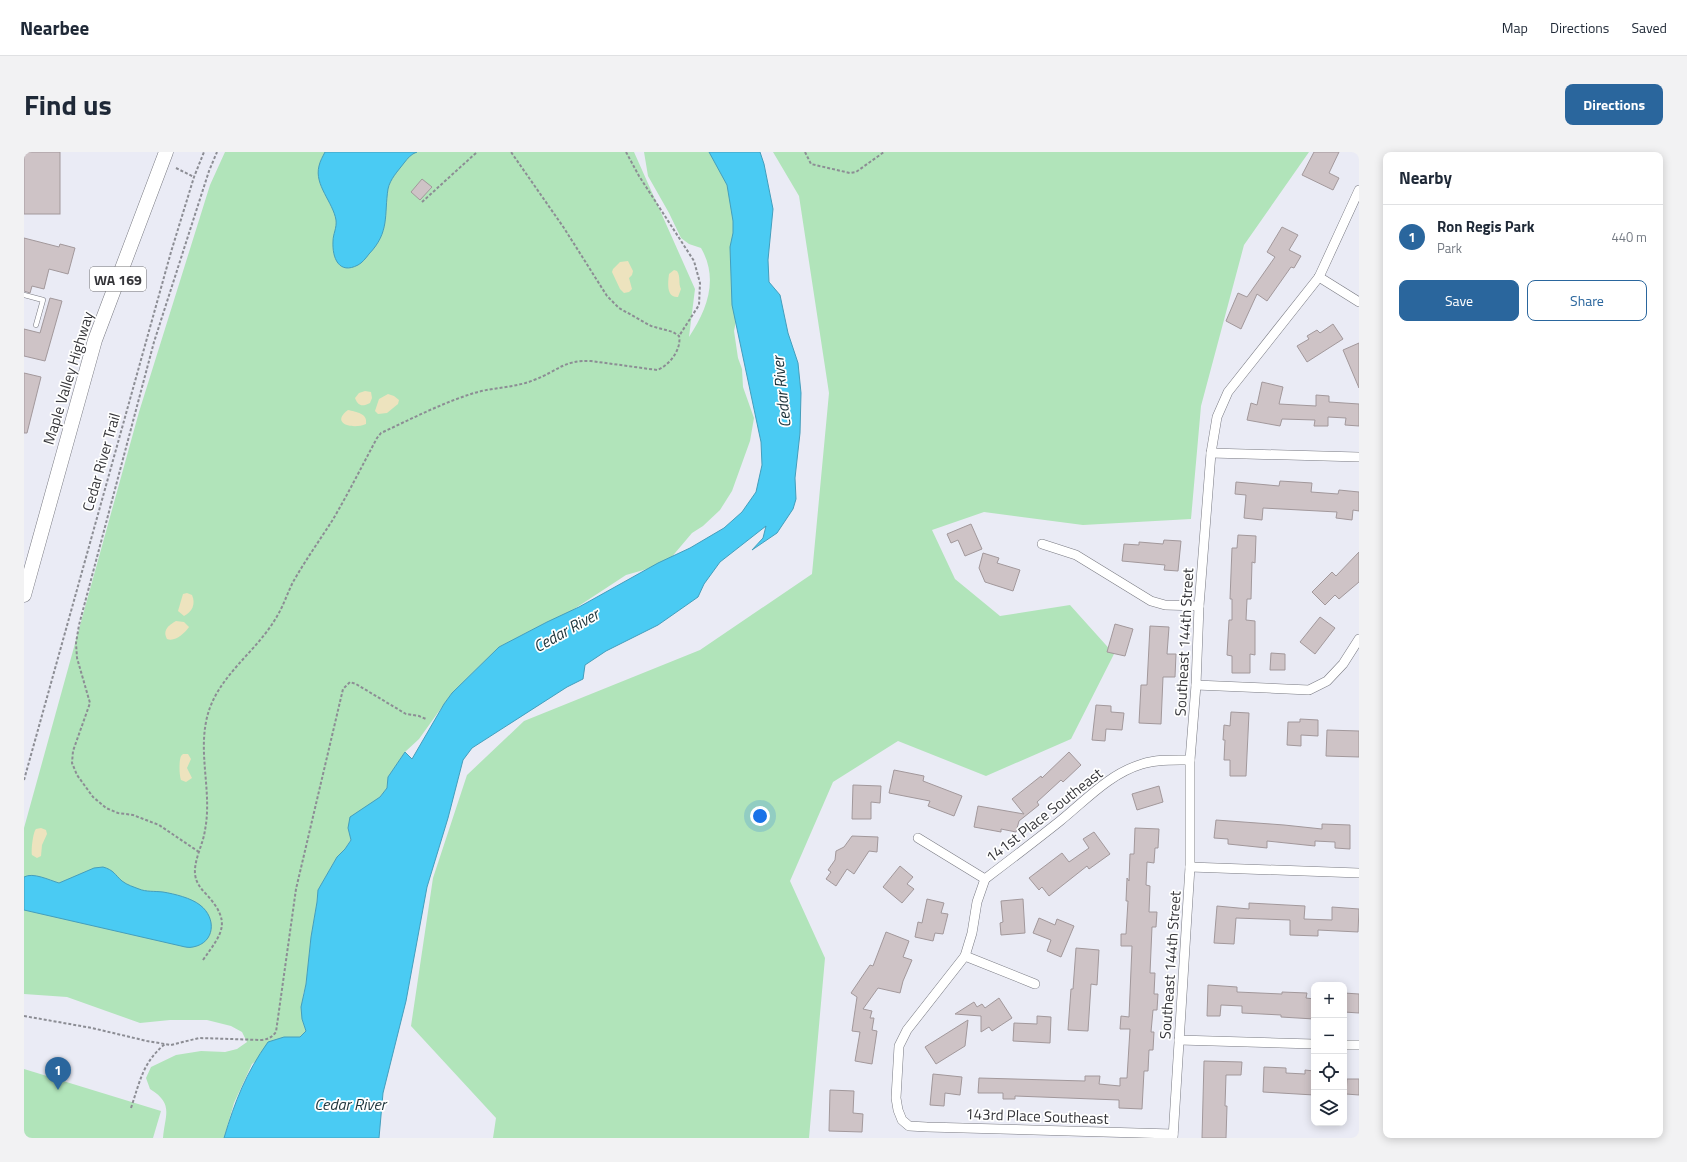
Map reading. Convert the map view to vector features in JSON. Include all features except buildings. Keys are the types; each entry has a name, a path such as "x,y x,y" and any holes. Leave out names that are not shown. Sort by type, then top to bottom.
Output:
{"main road":[{"name":"Maple Valley Highway","path":"24,595 95,340 166,152"}],"street":[{"name":"Southeast 144th Street","path":"1173,1136 1190,867 1190,760 1196,685 1199,606 1211,453 1217,417 1228,392 1319,277 1359,190"},
{"path":"1319,277 1359,302"},
{"path":"1211,453 1359,457"},
{"path":"1042,544 1076,554 1151,601 1165,604 1199,606"},
{"path":"1196,685 1309,690 1327,681 1343,664 1359,639"},
{"name":"141st Place Southeast","path":"985,879 1061,820 1095,790 1122,772 1142,764 1165,760 1190,760"},
{"path":"918,838 985,879 977,902 972,933 965,956 1035,984"},
{"path":"1190,867 1359,873"},
{"name":"143rd Place Southeast","path":"965,956 907,1030 899,1046 896,1098 902,1120 909,1126 1173,1136"},
{"path":"1179,1040 1311,1044"},
{"path":"1347,1045 1359,1046"}],"lane":[{"path":"24,294 43,300 36,325"}],"path":[{"name":"Cedar River Trail","path":"24,780 171,252 194,177 204,152"},
{"path":"199,852 159,826 133,815 118,813 106,808 93,797 78,775 72,763 73,751 90,703 77,658 76,643 79,625 154,342 209,171 217,152"},
{"path":"422,202 477,152"},
{"path":"511,152 564,228 607,296 619,308 651,326 673,332 679,336"},
{"path":"203,960 218,940 222,919 217,906 199,887 195,874 207,818 207,787 203,759 204,736 209,709 230,673 268,630 277,617 292,584 332,519 376,438 381,433 475,392 535,380 566,364 586,361 657,370 663,368 676,354 680,340 679,336 699,305 700,283 694,261 639,176 626,152"},
{"path":"805,152 811,164 850,174 884,152"},
{"path":"176,168 194,177"},
{"path":"24,1016 92,1028 171,1045 199,1038 238,1040 268,1039 276,1032 296,889 343,689 350,682 356,684 406,714 419,716 426,719"},
{"path":"131,1108 144,1069 153,1056 166,1044"}],"green space":[{"path":"225,152 634,152 695,289 689,337 701,316 705,305 710,283 709,271 701,248 689,244 681,238 648,176 644,152 730,152 739,306 734,331 738,358 742,369 743,387 754,418 750,441 732,491 720,510 703,526 692,533 670,559 661,565 626,575 562,617 547,622 499,647 452,693 419,739 405,752 388,777 387,788 380,797 348,828 351,839 345,849 337,857 318,890 306,984 303,995 302,1019 306,1031 300,1037 284,1037 252,1064 234,1103 224,1138 163,1138 166,1110 165,1105 158,1094 150,1089 146,1078 151,1067 176,1055 201,1051 225,1052 237,1049 247,1042 242,1032 231,1026 207,1020 170,1020 140,1023 67,997 24,994 24,828 139,412 210,185"},
{"path":"773,152 1309,152 1244,245 1201,406 1191,519 1083,525 984,512 932,530 955,579 1000,616 1070,605 1114,654 1071,739 986,776 898,741 833,782 790,881 825,958 809,1138 493,1138 496,1118 411,1026 433,878 467,775 524,721 700,650 812,574 829,393 799,196"},
{"path":"24,1069 161,1111 153,1138 24,1138"}],"sand":[{"path":"628,261 633,271 629,278 632,289 629,292 624,293 620,289 612,272 620,262"},
{"path":"674,270 678,273 681,289 678,297 671,295 669,289 669,274"},
{"path":"365,391 371,392 372,398 370,403 361,405 357,403 355,398 359,393"},
{"path":"388,394 399,400 398,404 387,413 378,414 375,411 379,399"},
{"path":"348,410 358,412 363,415 366,420 366,424 360,426 349,426 342,422 341,419 343,415"},
{"path":"187,593 192,595 194,602 191,610 184,616 178,611 183,594"},
{"path":"176,621 184,622 189,627 179,637 170,640 167,639 165,633 166,630"},
{"path":"183,754 188,754 191,759 187,768 192,778 186,782 181,780 180,775 180,761"},
{"path":"41,828 46,830 47,834 42,845 41,856 37,858 32,855 32,841 36,829"}],"water":[{"path":"325,152 417,152 408,158 390,182 385,223 376,246 361,263 351,268 341,266 335,259 333,241 336,220 321,187 318,173 319,164"},
{"name":"Cedar River","path":"709,152 760,152 764,164 773,209 768,260 769,282 780,295 788,333 798,363 801,393 800,433 795,478 796,499 793,509 777,533 752,550 763,538 766,526 720,562 704,584 698,597 658,625 606,651 585,665 583,679 567,687 472,748 463,760 448,818 427,887 406,1001 383,1093 379,1138 224,1138 232,1112 247,1076 268,1042 284,1037 300,1037 306,1031 302,1019 301,1007 306,984 318,890 337,857 351,840 348,828 350,817 380,797 387,788 388,777 405,752 412,759 452,693 499,647 579,607 658,563 690,548 724,528 742,512 756,492 762,465 761,442 732,305 730,247 733,233 733,221 727,185"},
{"path":"103,867 112,871 122,881 133,887 145,891 163,892 188,898 200,905 209,916 211,923 211,929 206,941 200,945 187,947 24,910 24,877 32,875 59,883 94,868"}],"place":[{"name":"Ron Regis Park","path":"58,1090"}]}
